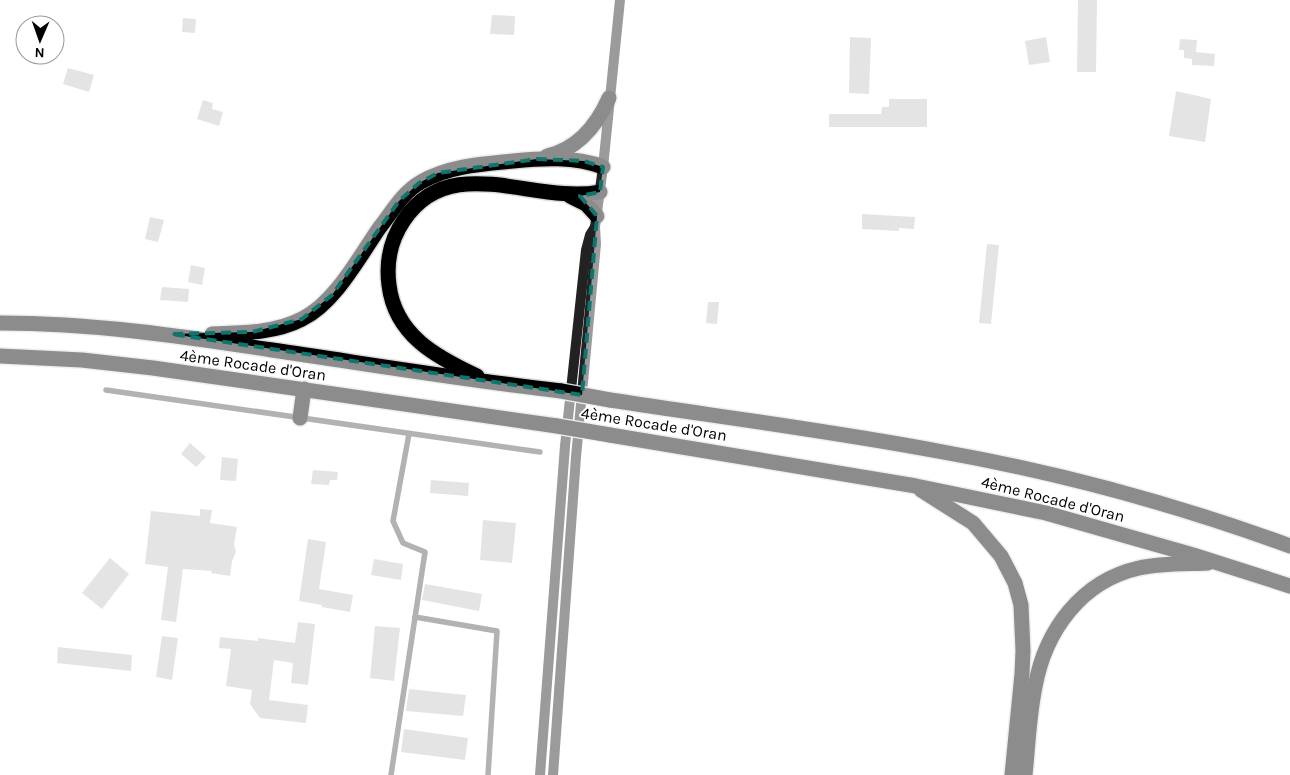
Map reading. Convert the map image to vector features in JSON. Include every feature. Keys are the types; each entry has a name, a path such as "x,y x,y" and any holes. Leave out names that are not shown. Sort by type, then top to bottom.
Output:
{"highway":[{"path":"537,159 561,152 582,139 598,120 609,98"},
{"path":"171,334 252,332 279,328 302,319 316,310 332,295 399,201 419,183 438,173 495,163 537,159 584,161 603,167"},
{"path":"494,384 436,356 416,340 399,316 390,292 387,272 390,248 401,224 411,209 427,197 447,187 465,183 483,183 566,194 583,195 600,192"},
{"path":"566,194 586,204 596,222"},
{"name":"4ème Rocade d'Oran","path":"0,323 171,334 494,384 561,391 870,439 1007,464 1154,501 1247,530 1290,546"},
{"name":"4ème Rocade d'Oran","path":"0,356 82,360 304,389 557,426 916,486 1046,513 1218,562 1290,586"},
{"path":"300,418 304,389"},
{"path":"916,486 973,523 1001,556 1015,584 1021,605 1023,651 1012,775"},
{"path":"1025,775 1034,689 1050,640 1064,616 1083,596 1104,581 1129,570 1155,566 1218,562"}],"main road":[{"path":"553,775 576,457 596,244 596,222 620,0"},
{"path":"540,775 565,446 586,250 596,222"}],"lane":[{"path":"106,390 540,452"},
{"path":"391,775 425,552 403,543 393,522 410,434"},
{"path":"415,617 497,631 488,775"}],"highlighted area":[{"path":"537,159 584,161 603,167 600,192 580,196 597,216 582,395 171,334 252,332 302,319 332,295 399,201 419,183 438,173"}],"building":[{"path":"1078,0 1097,0 1096,72 1077,72"},
{"path":"492,15 515,16 514,35 490,34"},
{"path":"183,18 196,19 195,33 182,32"},
{"path":"850,37 871,38 869,94 849,93"},
{"path":"1046,37 1050,62 1029,65 1025,41"},
{"path":"1180,39 1197,40 1196,52 1215,54 1214,66 1192,65 1192,59 1184,58 1184,50 1179,50"},
{"path":"68,68 94,75 89,92 63,84"},
{"path":"1176,91 1211,99 1205,142 1169,136"},
{"path":"889,99 927,99 927,127 829,127 829,114 881,114 882,107 889,107"},
{"path":"203,100 213,103 212,109 223,112 219,126 197,119"},
{"path":"862,214 915,217 914,229 899,228 899,231 862,229"},
{"path":"150,217 164,220 158,242 145,239"},
{"path":"987,244 999,245 991,324 979,323"},
{"path":"191,265 205,268 202,285 188,282"},
{"path":"162,287 189,289 188,302 160,300"},
{"path":"708,302 719,302 717,324 706,323"},
{"path":"190,443 206,457 196,467 181,454"},
{"path":"222,457 238,459 236,481 220,480"},
{"path":"313,470 338,472 337,480 330,480 329,485 311,484"},
{"path":"431,480 469,483 468,496 430,493"},
{"path":"200,509 212,510 210,523 237,527 234,544 236,552 232,561 230,576 211,573 212,571 183,569 176,622 161,620 168,567 145,564 151,511 200,516"},
{"path":"483,520 516,523 512,563 480,560"},
{"path":"308,539 326,542 319,589 353,595 350,612 299,601"},
{"path":"110,558 129,574 102,609 82,593"},
{"path":"374,559 403,564 401,580 371,575"},
{"path":"425,584 482,594 479,611 422,600"},
{"path":"298,622 315,624 308,685 291,683 293,663 274,660 269,700 308,705 306,723 260,718 250,704 252,690 226,686 231,649 219,648 220,637 258,641 258,638 295,643"},
{"path":"375,626 400,628 394,681 370,678"},
{"path":"162,636 178,638 172,680 156,677"},
{"path":"58,647 132,655 131,671 57,663"},
{"path":"409,689 466,695 463,716 406,711"},
{"path":"404,729 468,738 465,760 401,752"}]}
